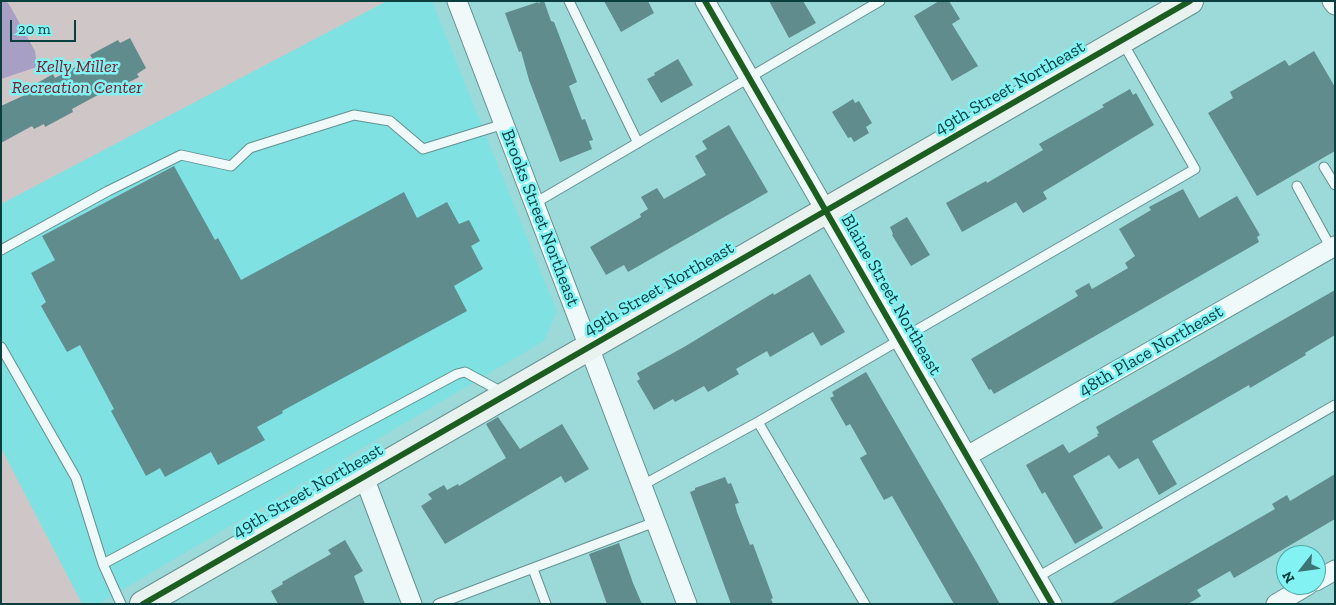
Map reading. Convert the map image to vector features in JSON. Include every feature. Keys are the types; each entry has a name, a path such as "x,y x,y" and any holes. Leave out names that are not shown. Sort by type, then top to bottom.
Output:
{"street":[{"name":"Brooks Street Northeast","path":"457,1 687,604"},
{"name":"Blaine Street Northeast","path":"705,1 1052,604"},
{"path":"1332,1 1335,5"},
{"name":"49th Street Northeast","path":"138,604 1122,41 1181,4"},
{"name":"48th Place Northeast","path":"967,456 1333,247"},
{"path":"364,476 412,604"},
{"path":"1276,604 1291,595"}],"lane":[{"path":"569,1 638,143"},
{"path":"535,203 880,1"},
{"path":"641,486 758,422 1196,169 1122,41"},
{"path":"1,250 108,191 181,155 230,166 250,148 354,115 390,121 423,149 505,124"},
{"path":"1324,167 1335,185"},
{"path":"1297,186 1333,247"},
{"path":"1,347 76,478 103,564 138,604"},
{"path":"103,564 457,374 465,372 506,394"},
{"path":"1036,578 1335,405"},
{"path":"758,422 864,604"},
{"path":"438,604 655,522"},
{"path":"533,569 546,604"}],"shaded area":[{"path":"1,1 6,1 10,6 35,51 37,67 1,79"},
{"path":"387,1 432,1 557,312 544,341 98,604 82,604 1,448 1,204"}],"green space":[{"name":"Kelly Miller Recreation Center","path":"1,1 387,1 1,204"},
{"path":"1,448 82,604 1,604"}],"building":[{"path":"544,1 577,82 569,86 582,120 585,119 593,140 589,141 592,149 560,162 529,80 521,51 519,52 505,13"},
{"path":"604,1 648,1 654,13 621,32"},
{"path":"769,1 803,1 816,23 789,38"},
{"path":"939,1 949,1 960,19 952,24 978,66 952,81 914,16"},
{"path":"130,38 146,68 137,74 139,77 110,92 109,89 72,109 73,112 45,127 44,124 34,129 32,126 1,143 1,106 27,94 25,90 53,74 55,78 92,58 90,55 118,40 120,43"},
{"path":"1314,51 1335,87 1335,151 1257,196 1208,113 1233,98 1230,92 1285,60 1289,66"},
{"path":"678,59 693,85 661,103 647,79"},
{"path":"1130,89 1133,95 1136,93 1154,125 1043,192 1047,199 1023,213 1016,202 962,232 946,203 986,181 987,183 1043,150 1039,144 1104,107 1102,105"},
{"path":"853,99 855,103 859,101 872,123 866,127 869,133 854,142 851,137 848,138 832,112"},
{"path":"729,125 768,192 628,272 624,265 606,275 590,247 641,217 640,214 648,209 641,197 657,188 664,199 706,175 695,156 707,149 702,141"},
{"path":"174,166 215,240 218,238 241,280 404,192 417,218 447,202 459,224 469,220 480,241 471,246 483,269 454,286 467,311 282,411 283,413 257,427 265,440 218,465 211,452 165,477 160,468 146,476 111,411 114,409 80,345 67,352 41,306 46,302 31,273 55,260 42,236"},
{"path":"1183,189 1199,218 1237,196 1260,235 1257,237 1259,242 994,394 991,389 989,390 971,359 1078,296 1075,291 1089,283 1092,289 1128,268 1125,263 1135,256 1119,229 1151,210 1149,207"},
{"path":"907,217 930,255 911,266 892,235 890,227"},
{"path":"810,274 845,332 821,346 813,332 770,357 767,351 736,369 739,374 708,392 704,386 675,402 673,399 654,410 637,381 640,379 637,373 773,293 774,295"},
{"path":"1335,290 1335,335 1305,353 1306,355 1250,388 1249,385 1152,441 1177,484 1159,495 1138,458 1119,469 1109,455 1073,476 1103,528 1075,544 1045,492 1042,494 1026,465 1063,444 1069,453 1098,436 1097,434 1099,433 1096,427"},
{"path":"866,372 1000,604 954,604 892,496 884,500 860,458 867,454 850,424 846,426 830,398 834,396 832,392"},
{"path":"498,417 520,449 562,424 589,469 565,483 561,476 445,544 421,506 432,499 428,494 444,485 447,490 458,484 459,486 506,458 486,424"},
{"path":"1335,474 1335,519 1290,545 1276,545 1276,553 1234,578 1230,571 1197,590 1201,596 1188,604 1110,604 1275,509 1272,504 1287,495 1290,501"},
{"path":"725,477 728,484 731,483 739,503 735,504 737,512 750,545 753,544 773,598 771,599 773,604 731,604 690,492 695,490 695,488"},
{"path":"345,540 363,571 354,576 365,604 278,604 271,591 283,584 282,582 331,554 328,550"},
{"path":"619,543 642,604 607,604 589,554"}],"cycle path":[{"path":"705,1 1052,604"},
{"path":"143,604 1190,1"}]}
